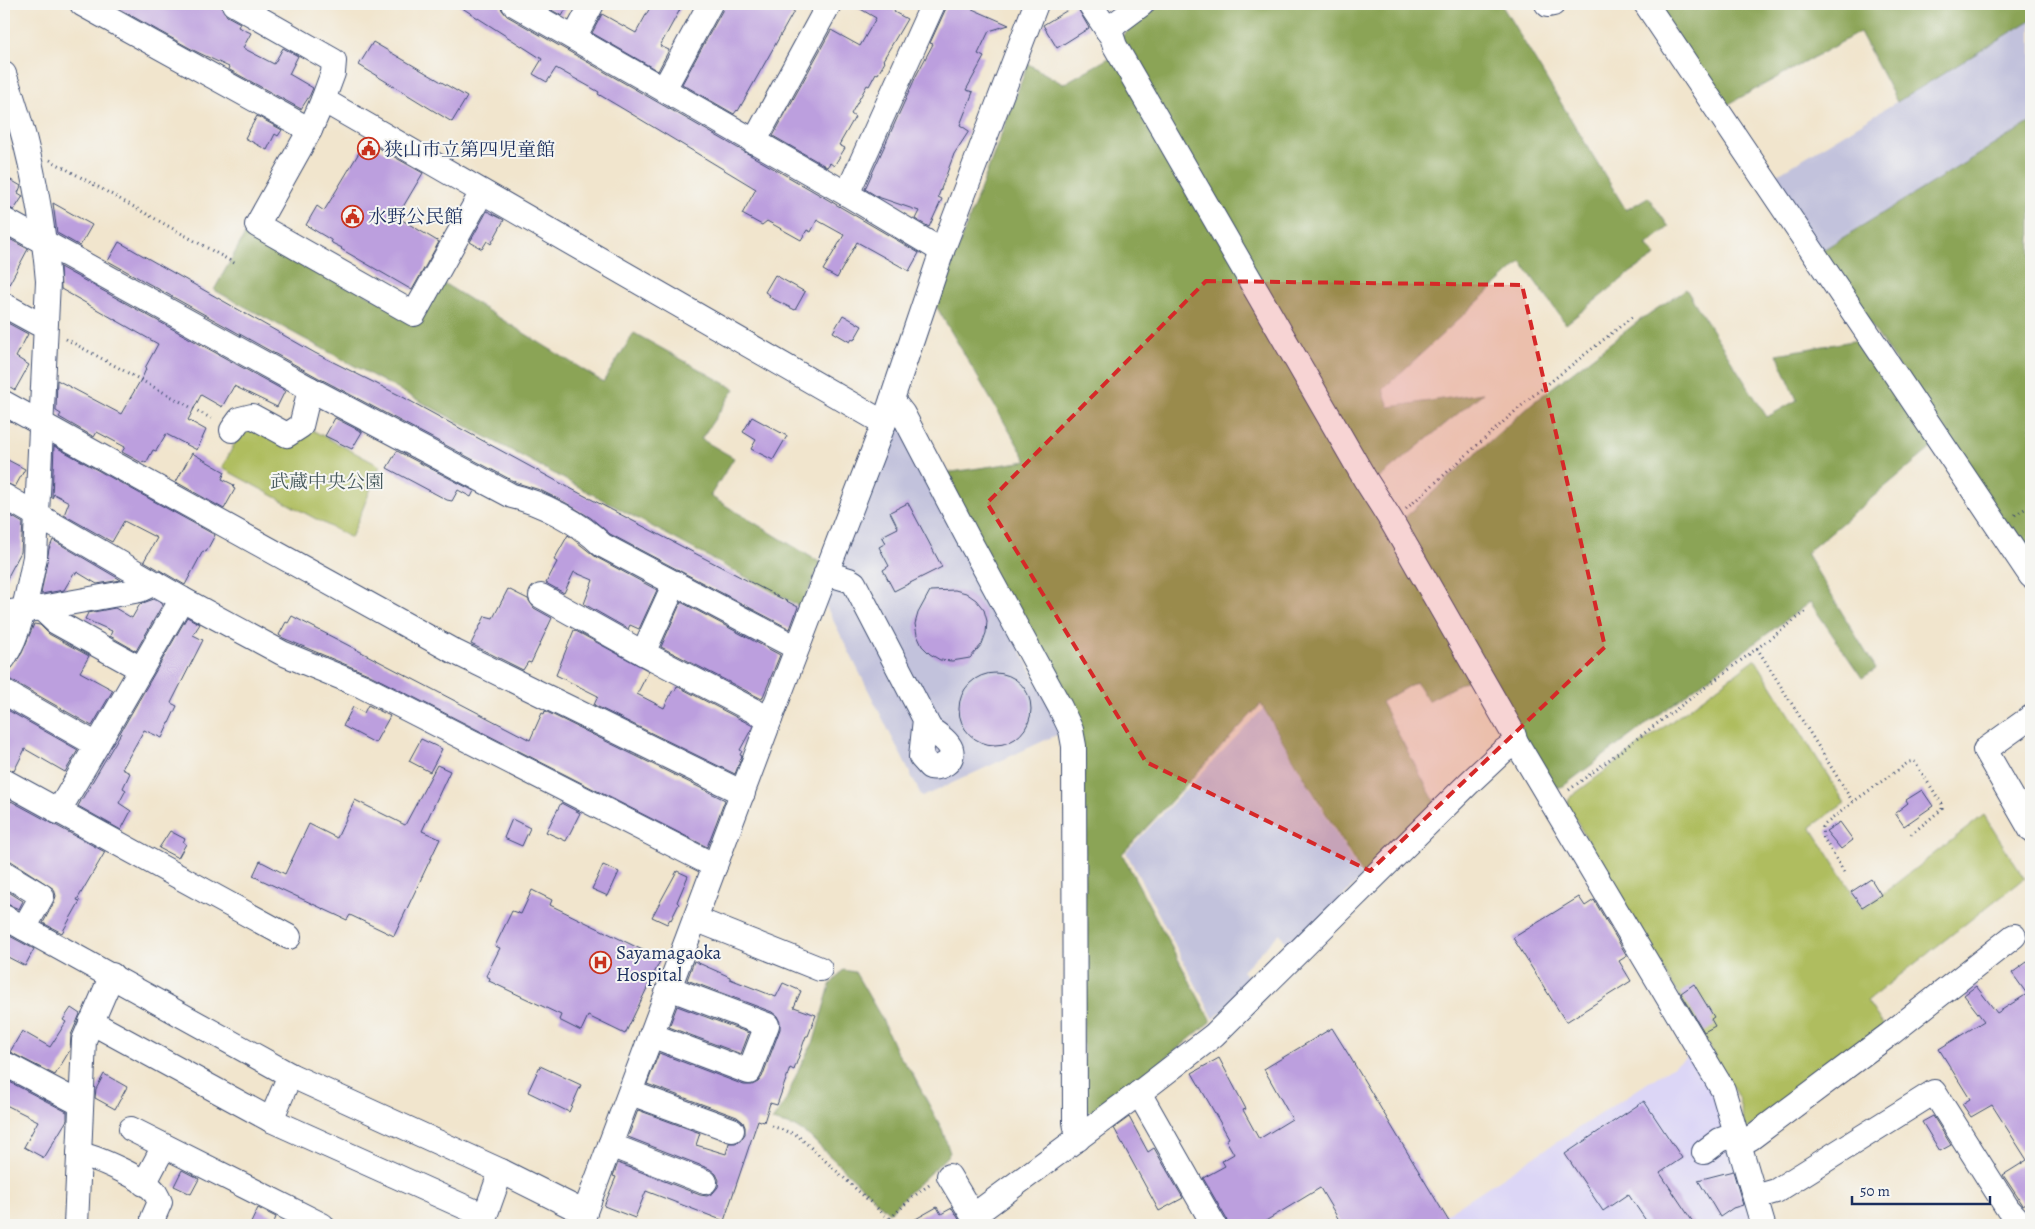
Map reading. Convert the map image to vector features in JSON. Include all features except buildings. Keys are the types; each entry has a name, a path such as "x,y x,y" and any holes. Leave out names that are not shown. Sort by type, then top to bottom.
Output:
{"street":[{"path":"82,4 310,130"},
{"path":"234,4 334,61 333,73 310,130 257,225 414,314 482,192"},
{"path":"514,4 847,194 942,251"},
{"path":"574,38 592,4"},
{"path":"664,89 710,4"},
{"path":"754,142 829,4"},
{"path":"847,194 933,4"},
{"path":"4,874 42,896 14,923 112,975 290,1075 501,1171 583,1219 770,719 884,423 942,251 1036,4"},
{"path":"1090,4 1107,30 1355,462 1391,520 1513,733 1516,742 1723,1090 1763,1225"},
{"path":"1107,30 1142,4"},
{"path":"1547,4 1553,4"},
{"path":"1646,4 2031,576"},
{"path":"4,74 26,146 39,239"},
{"path":"323,100 884,423"},
{"path":"4,101 48,281 42,326 33,513 17,594 10,649 4,658"},
{"path":"4,220 310,389 512,496 529,500 590,532 602,545 797,648"},
{"path":"4,305 42,326"},
{"path":"232,430 240,419 252,416 287,435 301,426 310,389"},
{"path":"892,400 903,414 1060,707 1070,730 1074,746 1075,1122 1078,1139"},
{"path":"4,403 455,652 743,793"},
{"path":"4,496 182,599 282,653 362,686 715,866"},
{"path":"826,573 850,580 854,584 925,719"},
{"path":"15,607 140,590 155,582"},
{"path":"643,653 675,583"},
{"path":"541,596 643,653 770,719"},
{"path":"58,812 182,599"},
{"path":"4,636 15,607"},
{"path":"15,607 56,622 141,669"},
{"path":"4,692 97,745"},
{"path":"2028,817 1985,750 2031,718"},
{"path":"948,1176 975,1220 1214,1035 1469,783 1502,752 1516,742"},
{"path":"4,781 289,937"},
{"path":"696,919 820,969"},
{"path":"1704,1152 1720,1140 1752,1138 1890,1034 2014,936"},
{"path":"76,1225 84,1040 112,975"},
{"path":"651,1035 749,1072 767,1025 669,988"},
{"path":"91,1022 271,1120 485,1216 501,1171"},
{"path":"7,1064 81,1104"},
{"path":"271,1120 290,1075"},
{"path":"1755,1197 1776,1191 1934,1092 2008,1209 2023,1225"},
{"path":"631,1093 732,1130"},
{"path":"1139,1094 1214,1225"},
{"path":"130,1129 322,1225"},
{"path":"610,1145 705,1182"},
{"path":"144,1184 164,1146"},
{"path":"79,1154 93,1156 144,1184 154,1192 160,1202 153,1218 155,1225"}],"path":[{"path":"26,146 236,264"},
{"path":"1391,520 1529,399 1632,317"},
{"path":"42,326 232,430"},
{"path":"1552,801 1808,610"},
{"path":"1757,648 1853,802"},
{"path":"1844,872 1823,837 1822,827 1853,802 1909,762 1914,761 1942,804 1942,809 1909,836"},
{"path":"772,1126 797,1135 889,1219"},
{"path":"883,1225 929,1184 944,1174 948,1176"}],"highlighted area":[{"path":"1206,281 1522,285 1605,647 1370,871 1146,762 987,503"}],"shaded area":[{"path":"2031,20 2031,122 1821,251 1771,178"},
{"path":"901,421 1063,732 922,797 824,602 892,423"},
{"path":"1263,709 1362,877 1290,950 1280,933 1242,971 1251,981 1214,1019 1126,852"},
{"path":"1692,1054 1714,1090 1753,1225 1429,1225"}],"green space":[{"path":"1161,4 1501,4 1626,210 1648,197 1669,227 1646,245 1656,256 1631,272 1566,324 1521,262 1383,389 1389,407 1483,393 1377,480 1401,521 1531,404 1640,320 1686,289 1767,417 1797,400 1777,354 1864,339 1935,445 1806,553 1876,669 1862,678 1810,602 1562,787 1551,787 1484,671 1428,701 1416,682 1381,702 1437,806 1363,876 1261,704 1122,854 1211,1021 1103,1111 1083,1112 1084,759 938,474 1027,461 936,306 1028,64 1063,84 1123,50 1119,38"},
{"path":"1656,4 2031,4 2031,20 1897,102 1860,32 1725,106"},
{"path":"2031,122 2031,563 1821,251"},
{"path":"248,229 416,321 440,281 603,382 634,333 735,389 701,439 734,458 710,496 821,563 801,607 214,290"},
{"name":"武蔵中央公園","path":"244,425 290,442 312,430 380,466 351,538 222,468"},
{"path":"1755,659 1845,803 1811,827 1863,909 1984,815 2024,878 1867,1001 1886,1029 1746,1130 1738,1097 1567,805 1569,798"},
{"path":"843,970 855,972 881,1017 896,1051 912,1073 942,1129 950,1153 889,1213 809,1136 795,1127 772,1121 786,1100 799,1068 814,1041 830,985"}],"place":[{"name":"狭山市立第四児童館","path":"368,149"},
{"name":"水野公民館","path":"352,216"},
{"name":"Sayamagaoka Hospital","path":"600,963"}]}
